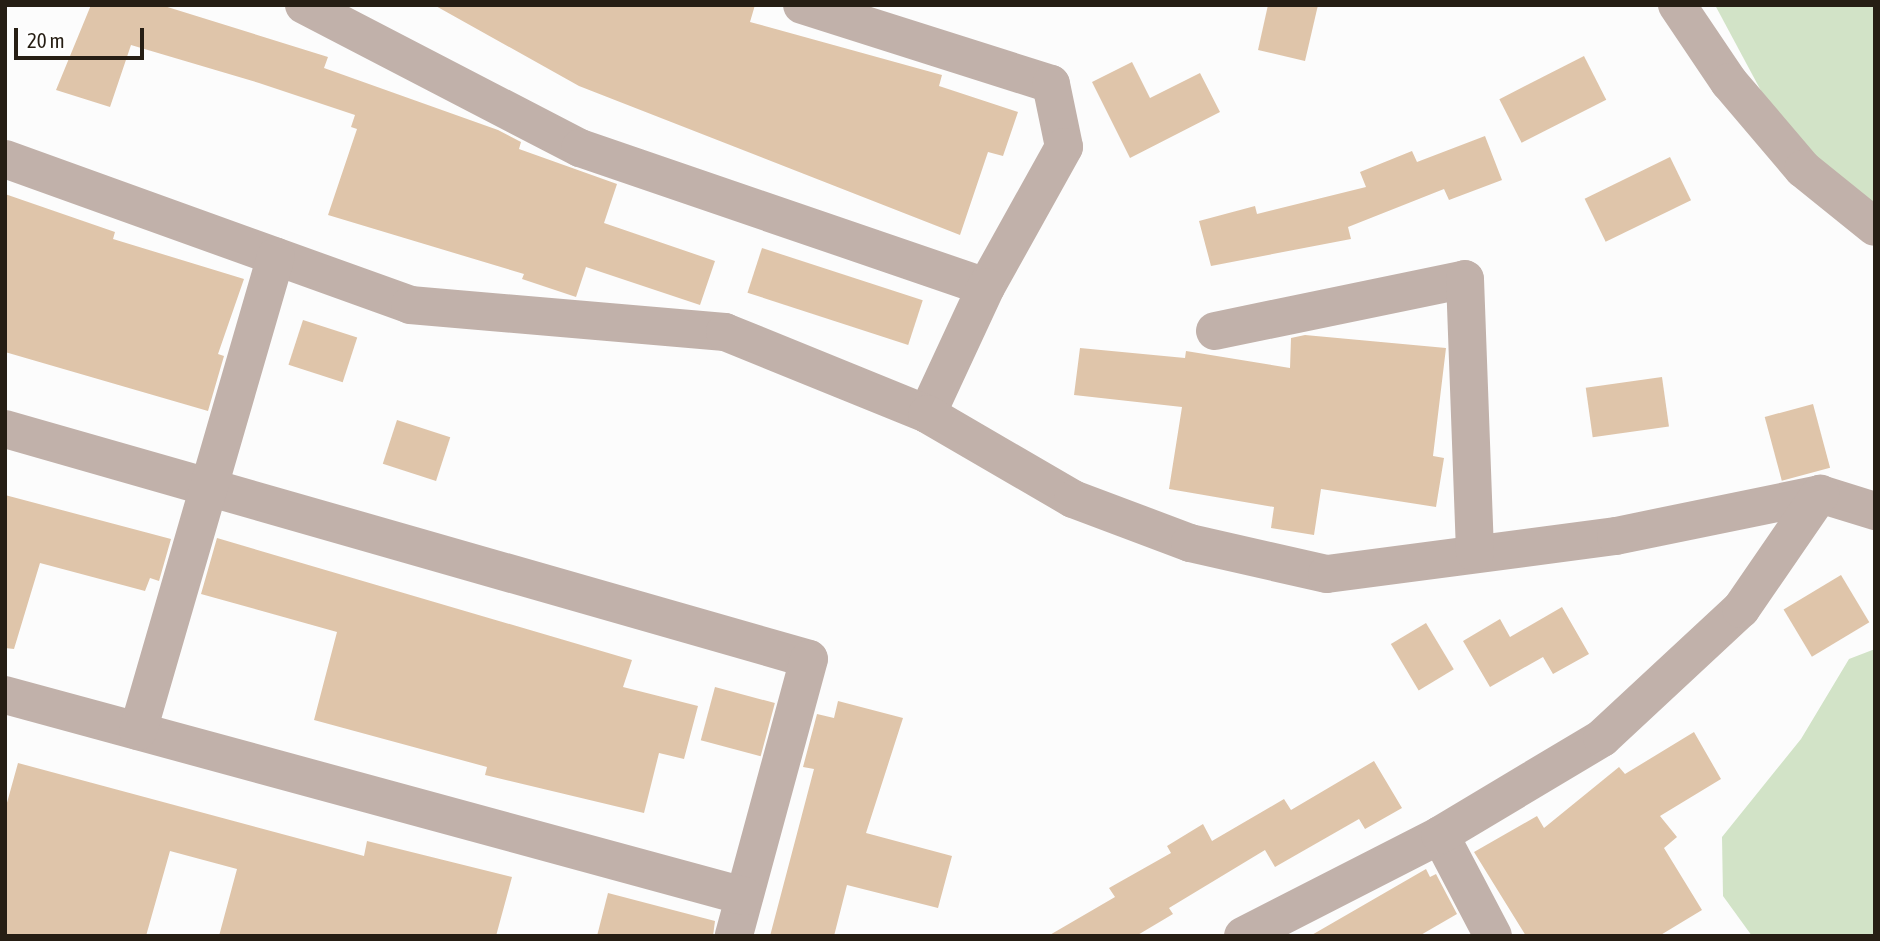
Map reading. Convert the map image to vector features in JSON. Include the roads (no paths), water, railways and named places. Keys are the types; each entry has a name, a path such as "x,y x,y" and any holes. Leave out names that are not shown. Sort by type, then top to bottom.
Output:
{"street":[{"path":"304,5 580,148 986,287"},
{"path":"802,5 1051,85 1064,147 986,287 926,414"},
{"path":"1677,5 1729,82 1803,169 1875,227"},
{"path":"5,159 410,305 725,331 926,414 1073,499 1190,543 1327,574 1616,536 1820,494 1875,511"},
{"path":"138,731 276,257"},
{"path":"1215,331 1465,279 1475,553"},
{"path":"5,429 809,659 734,936"},
{"path":"1250,934 1440,835 1602,738 1741,609 1820,494"},
{"path":"5,695 744,895"},
{"path":"1440,835 1493,936"}]}
